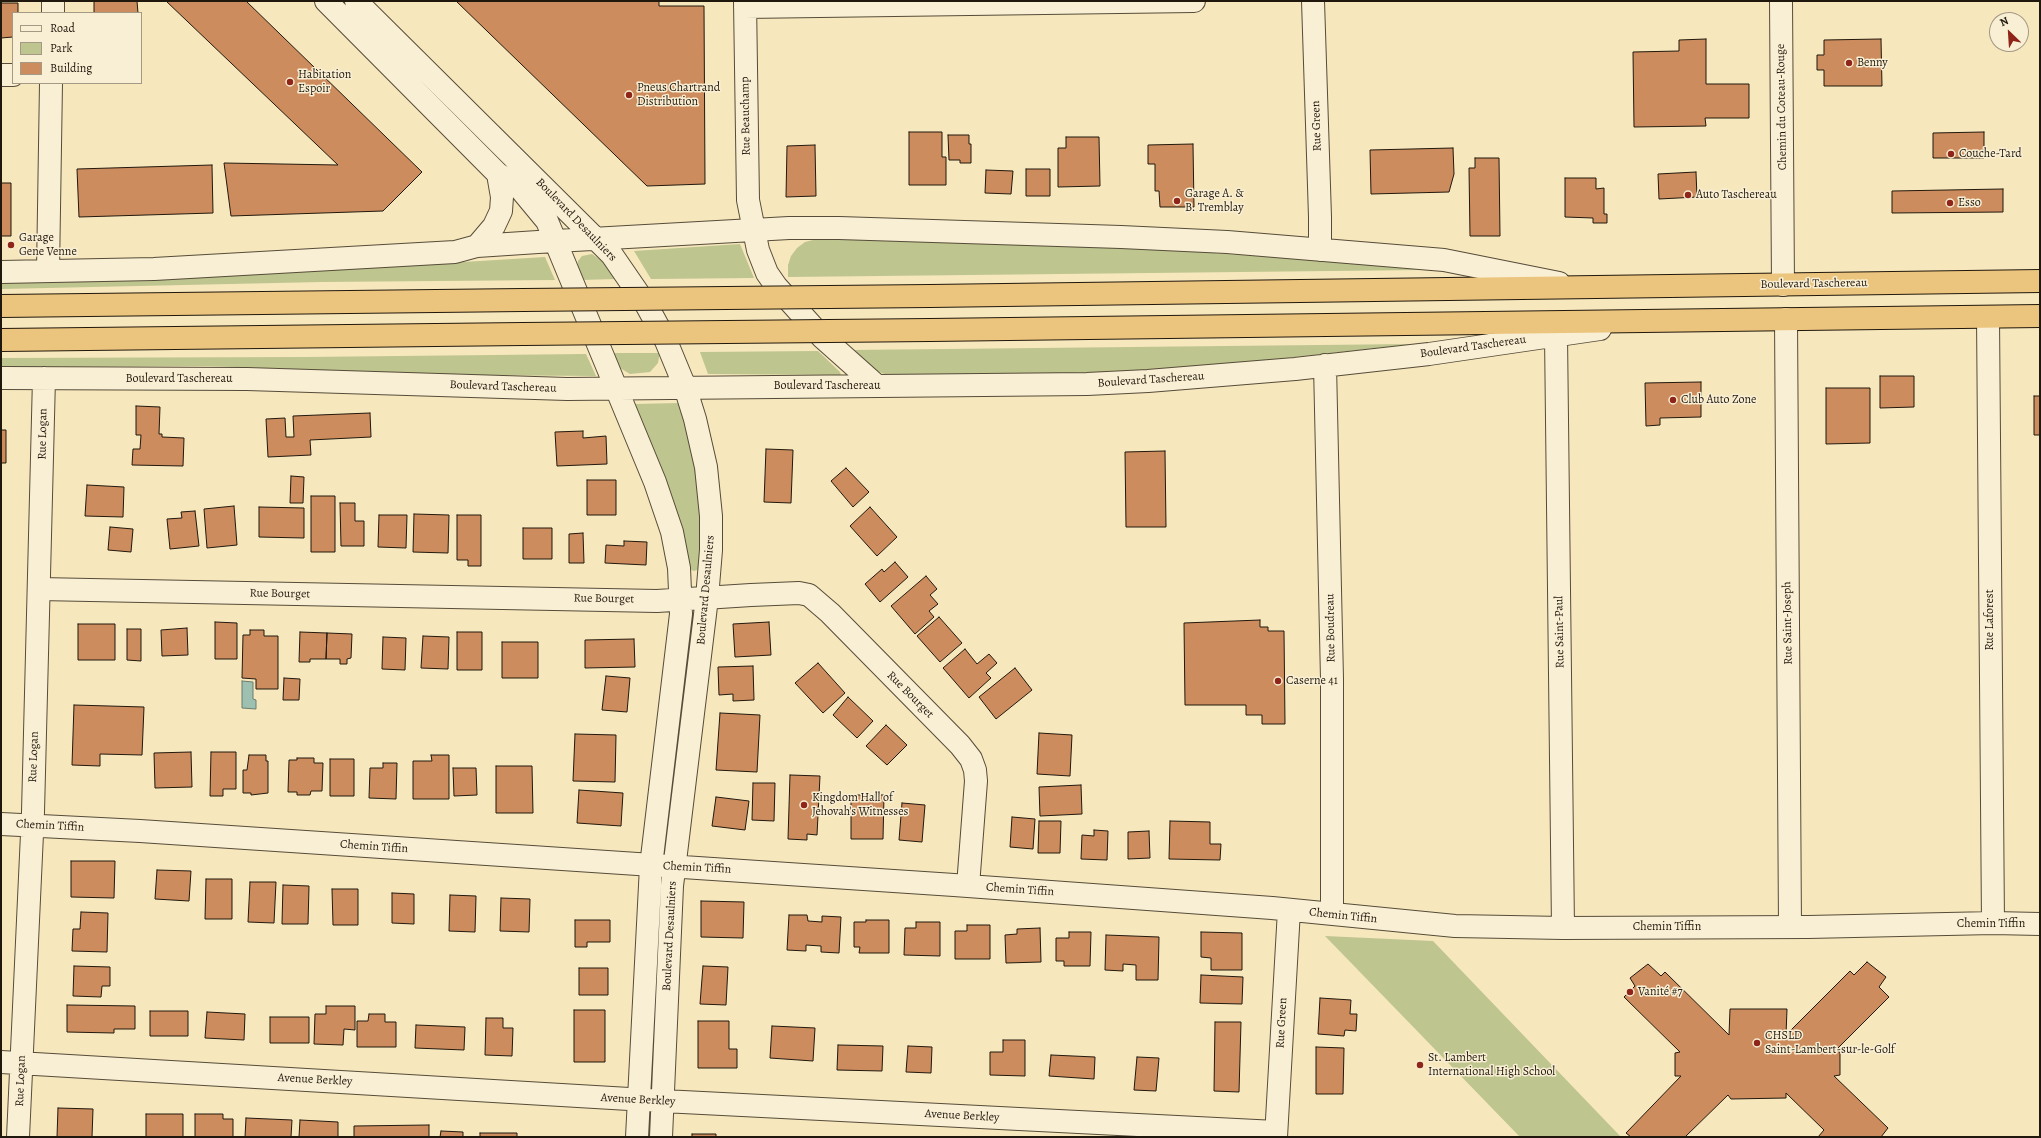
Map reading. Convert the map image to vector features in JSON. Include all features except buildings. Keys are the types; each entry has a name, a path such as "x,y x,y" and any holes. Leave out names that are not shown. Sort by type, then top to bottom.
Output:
{"highway":[{"name":"Boulevard Taschereau","path":"1,306 1588,288 2040,281"},
{"name":"Boulevard Taschereau","path":"1,340 1650,322 2040,316"}],"street":[{"path":"53,1 53,12"},
{"name":"Boulevard Desaulniers","path":"326,1 498,174 518,186 532,201 547,221 668,515 676,548 681,599 680,628 651,866 638,1137"},
{"name":"Boulevard Desaulniers","path":"356,1 597,239 616,261 647,306 666,341 686,387 700,438 708,479 712,532 707,598 674,866 661,1137"},
{"path":"745,4 1194,1"},
{"name":"Rue Green","path":"1313,1 1321,222 1320,250"},
{"name":"Chemin du Coteau-Rouge","path":"1781,1 1783,285"},
{"name":"Rue Beauchamp","path":"745,4 748,200 753,230 762,260 776,286 822,337 877,386"},
{"path":"1,75 12,75"},
{"path":"48,271 51,84"},
{"path":"477,246 494,226 501,211 502,197 498,174"},
{"name":"Boulevard Taschereau","path":"1,272 154,269 455,252 477,246 555,241 753,230 863,228 1113,236 1227,242 1444,260 1588,288"},
{"name":"Rue Laforest","path":"1988,317 1993,923"},
{"name":"Rue Saint-Joseph","path":"1786,319 1790,927"},
{"name":"Boulevard Taschereau","path":"1,378 247,379 555,389 1117,383 1325,365 1429,354 1650,322"},
{"name":"Rue Saint-Paul","path":"1556,335 1563,928"},
{"name":"Rue Boudreau","path":"1325,365 1332,686 1332,914"},
{"name":"Rue Logan","path":"18,1137 11,1062 32,825 44,378"},
{"name":"Rue Bourget","path":"39,588 657,600 799,593 814,598 966,752 973,764 976,781 968,886"},
{"name":"Chemin Tiffin","path":"1,824 968,886 1289,910 1447,926 1563,928 1790,927 1993,923 2040,924"},
{"name":"Rue Green","path":"1276,1134 1289,910"},
{"name":"Avenue Berkley","path":"11,1062 640,1100 1276,1134"}],"green space":[{"path":"821,238 1168,250 1316,260 1421,270 788,277 788,265 791,256 797,248 805,242"},
{"path":"740,244 754,278 651,279 634,251"},
{"path":"592,254 603,262 615,279 581,280 577,266 578,261 582,256"},
{"path":"545,257 555,280 321,282 1,289 1,282 301,272"},
{"path":"1413,344 1232,364 1136,371 1038,374 887,375 872,369 851,350"},
{"path":"818,351 840,372 841,375 708,374 700,352"},
{"path":"613,353 659,353 659,357 658,363 650,372 630,374 620,368"},
{"path":"586,354 596,376 458,375 208,366 1,367 1,358"},
{"path":"680,403 697,478 702,544 700,569 694,571 689,569 669,489 634,404"},
{"path":"1325,936 1433,941 1621,1137 1520,1137"}],"shaded area":[{"path":"242,681 253,682 253,699 256,700 256,709 242,708"}],"place":[{"name":"Benny","path":"1849,63"},
{"name":"Habitation Espoir","path":"290,82"},
{"name":"Pneus Chartrand Distribution","path":"629,95"},
{"name":"Couche-Tard","path":"1951,154"},
{"name":"Auto Taschereau","path":"1688,195"},
{"name":"Garage A. & B. Tremblay","path":"1177,201"},
{"name":"Esso","path":"1950,203"},
{"name":"Garage Gene Venne","path":"11,245"},
{"name":"Club Auto Zone","path":"1673,400"},
{"name":"Caserne 41","path":"1278,681"},
{"name":"Kingdom Hall of Jehovah's Witnesses","path":"804,805"},
{"name":"Vanité #7","path":"1630,992"},
{"name":"CHSLD Saint-Lambert-sur-le-Golf","path":"1757,1043"},
{"name":"St. Lambert International High School","path":"1420,1065"}]}
